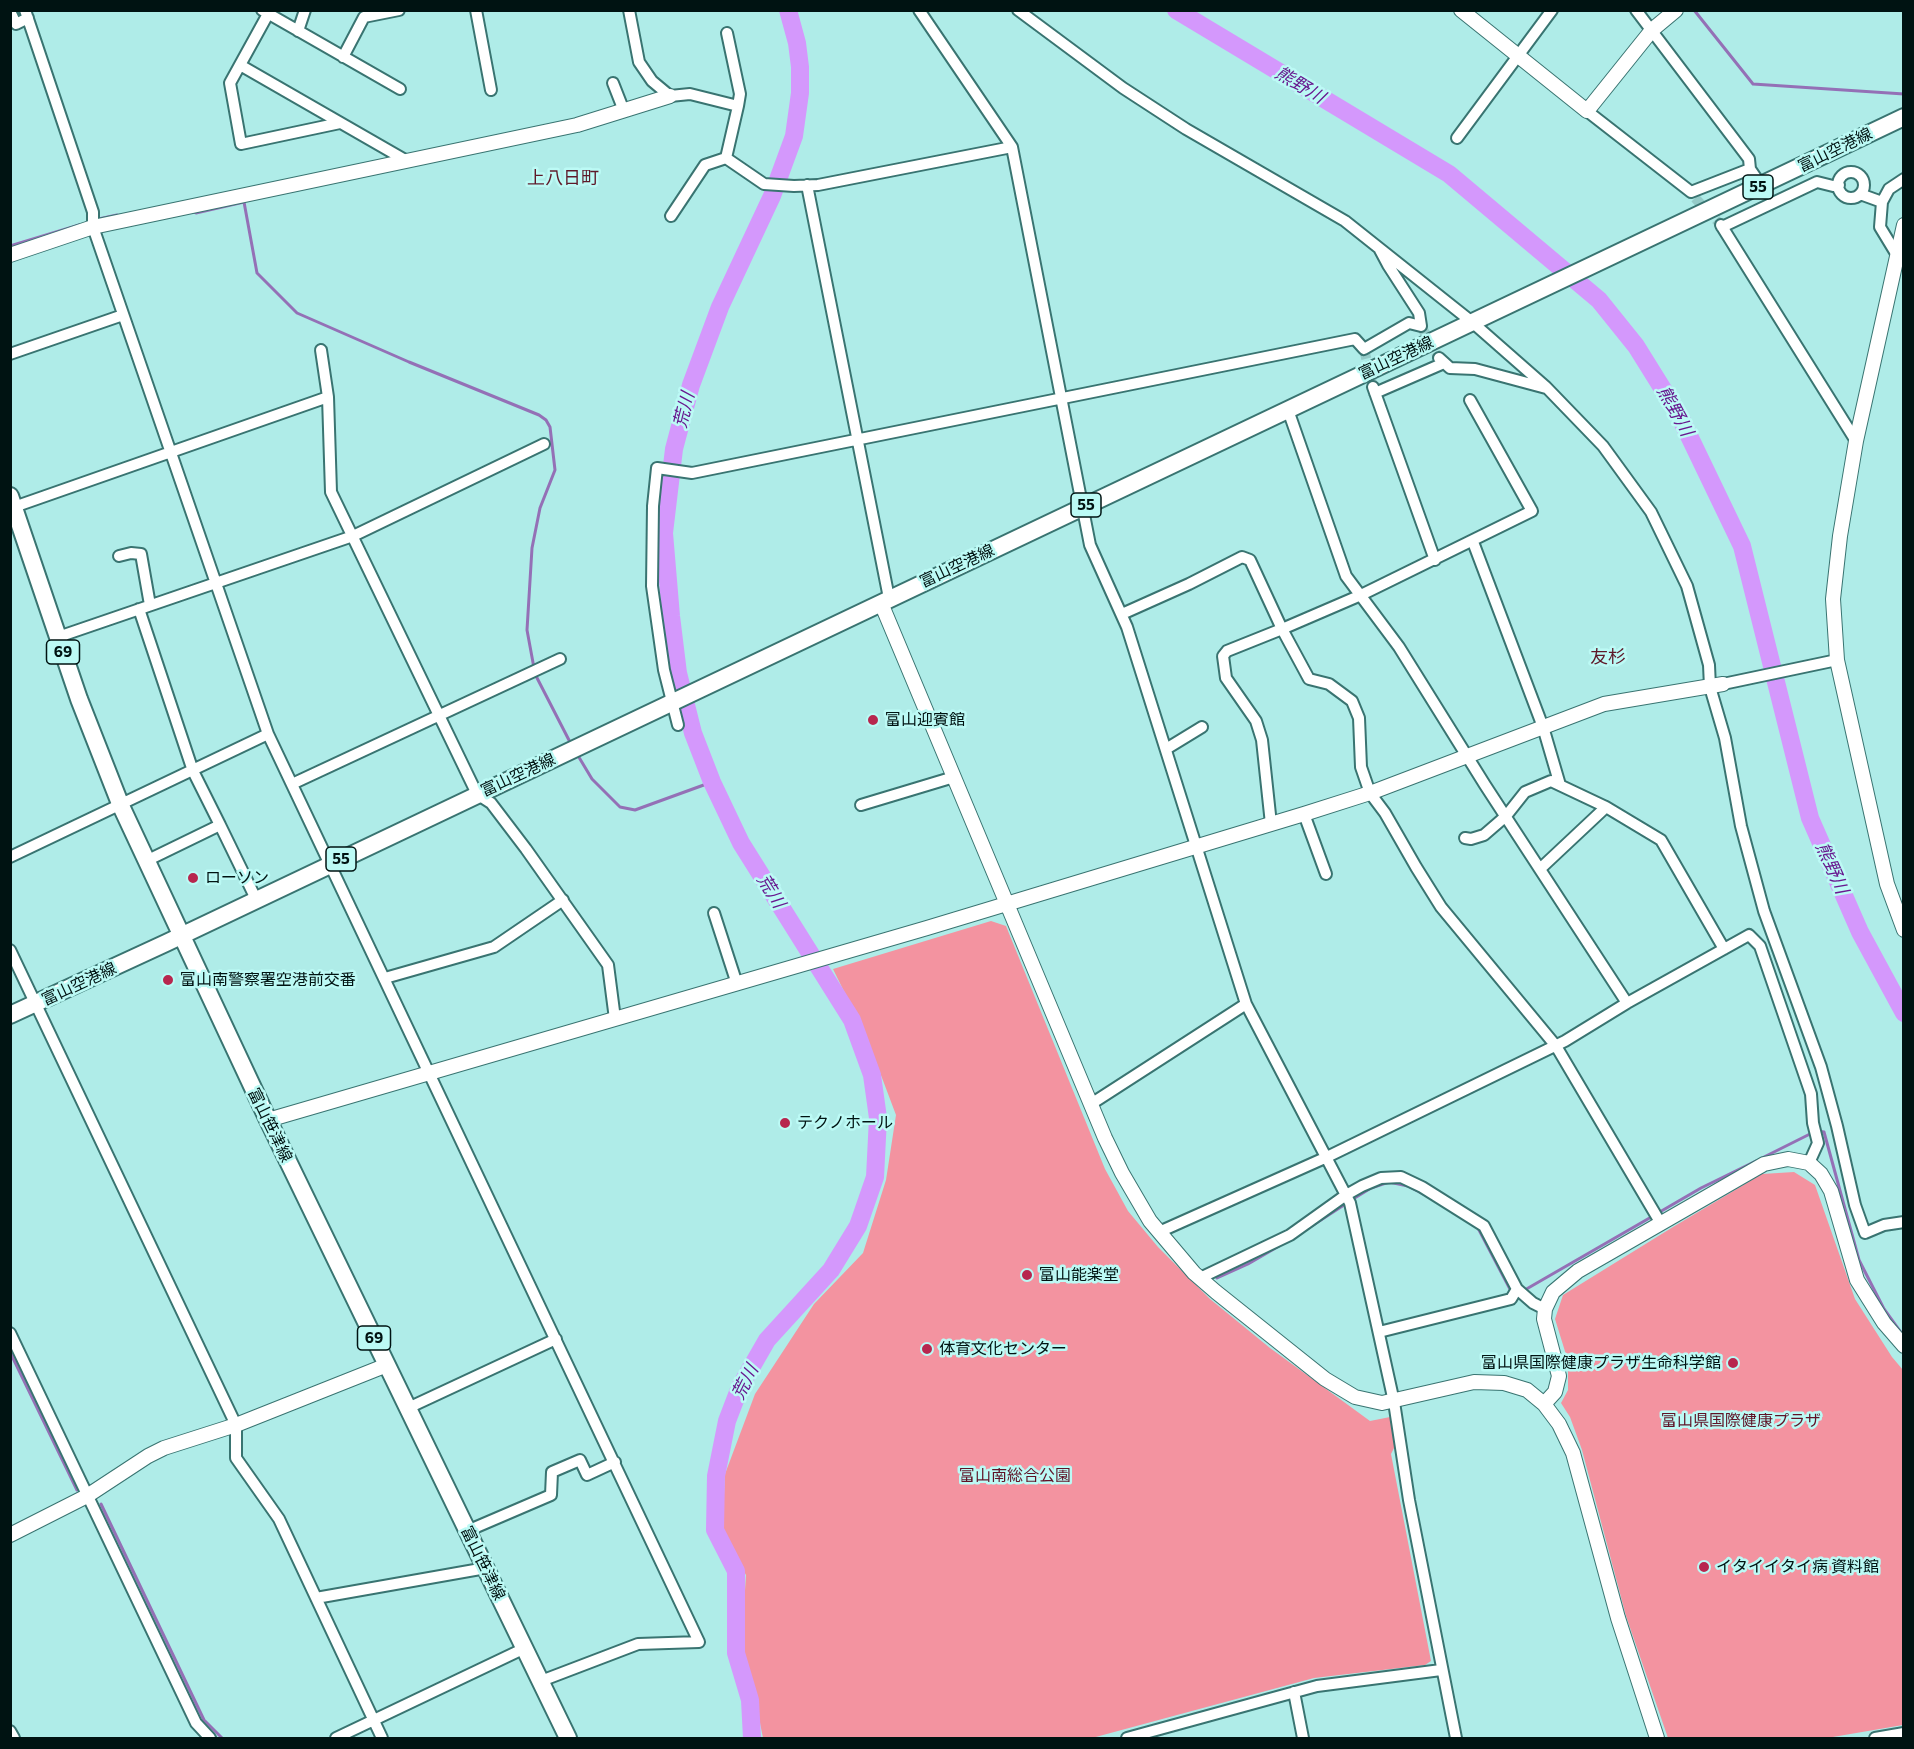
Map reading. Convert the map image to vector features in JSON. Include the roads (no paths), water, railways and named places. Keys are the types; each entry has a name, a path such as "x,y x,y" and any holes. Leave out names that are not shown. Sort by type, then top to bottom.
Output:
{"main road":[{"name":"富山空港線","path":"10,1015 181,937 256,899 1904,117"},
{"name":"富山笹津線","path":"12,502 15,528 121,806 268,1120 568,1738"}],"street":[{"path":"298,31 305,10"},
{"path":"343,57 364,17 399,10"},
{"path":"476,10 491,90"},
{"path":"629,10 639,62 652,81 670,96"},
{"path":"919,10 1012,147 1090,545 1122,614 1245,1004 1348,1198 1394,1402 1409,1500 1456,1738"},
{"path":"1018,10 1123,88 1186,129 1345,221 1476,320 1603,446 1651,512 1687,586 1709,665 1717,685 1742,826 1764,912 1821,1067 1838,1126 1855,1205 1865,1233 1884,1225 1904,1222"},
{"path":"1461,10 1693,195 1750,169"},
{"path":"1457,138 1552,10"},
{"path":"1636,10 1749,159 1750,169 1761,185"},
{"path":"1587,111 1652,30 1676,10"},
{"path":"10,11 16,24 27,14 93,212 93,227 268,734 699,1642 638,1644 541,1681"},
{"path":"340,123 242,144 230,83 265,12 400,89"},
{"path":"726,158 740,94 727,33"},
{"path":"240,65 407,161"},
{"path":"613,83 624,111"},
{"path":"10,255 93,227 577,125 670,96 690,94 738,106"},
{"path":"726,158 764,184 794,186 1012,147"},
{"path":"671,216 705,165 726,158"},
{"path":"1860,194 1864,182 1856,173 1851,172 1844,175 1839,185 1842,193 1848,197 1860,194 1882,202"},
{"path":"1781,176 1792,193"},
{"path":"1897,255 1880,227 1882,202 1889,189 1904,179"},
{"path":"1839,185 1833,186 1817,182 1722,226 1856,441"},
{"path":"807,185 858,439 885,601 954,777 1122,1173 1159,1232 1200,1278 1342,1391 1370,1401 1394,1402 1474,1382 1504,1383 1527,1390 1544,1404 1559,1424 1574,1453 1618,1618 1657,1738"},
{"path":"1904,225 1856,441 1840,536 1830,661 1887,884 1904,930"},
{"path":"678,725 664,670 652,586 653,506 657,468 692,473 1355,339 1364,349 1409,323 1421,326 1419,313 1379,247"},
{"path":"10,354 123,315"},
{"path":"321,350 328,397 331,492 477,794 491,803 608,965 615,1019"},
{"path":"1435,560 1374,390 1442,361 1450,368 1475,369 1547,388"},
{"path":"12,502 171,452 328,397"},
{"path":"1271,824 1262,740 1256,721 1226,678 1223,656 1227,651 1361,595 1473,542 1532,511 1470,400"},
{"path":"1288,410 1346,576 1400,647 1467,757 1627,1003"},
{"path":"58,638 353,536 544,444"},
{"path":"1473,542 1543,727 1560,784"},
{"path":"119,556 131,553 141,554 150,605"},
{"path":"1122,614 1189,584 1242,556 1250,560 1308,679 1329,684 1352,701 1359,718 1361,767 1370,793 1385,813 1441,907 1556,1046 1660,1222"},
{"path":"139,609 193,771 256,899"},
{"path":"291,784 560,658"},
{"path":"268,1120 737,984 1304,814 1370,793 1604,704 1717,685 1830,661"},
{"path":"1166,750 1202,727"},
{"path":"10,857 268,734"},
{"path":"861,804 954,777"},
{"path":"1465,838 1471,839 1484,835 1506,816 1525,792 1551,781 1560,784 1606,807 1661,840 1724,950"},
{"path":"1541,868 1606,807"},
{"path":"1304,814 1326,874"},
{"path":"146,861 220,825"},
{"path":"385,978 494,947 563,900"},
{"path":"714,913 737,984"},
{"path":"1159,1232 1327,1157 1556,1046 1627,1003 1749,935 1760,946 1811,1094 1813,1123 1818,1143 1809,1163"},
{"path":"10,950 236,1425 236,1458 279,1520 382,1738"},
{"path":"1091,1104 1245,1004"},
{"path":"1544,1404 1555,1392 1559,1376 1544,1319 1545,1309 1553,1292 1572,1275 1660,1222 1764,1164 1788,1159 1809,1163 1821,1174 1831,1191 1857,1280 1884,1323 1904,1346"},
{"path":"1200,1278 1290,1235 1381,1178 1401,1177 1422,1187 1484,1226 1517,1289 1533,1303 1545,1309"},
{"path":"1379,1332 1511,1299 1517,1289"},
{"path":"10,1333 196,1723 210,1738"},
{"path":"408,1408 556,1339"},
{"path":"10,1535 87,1496 164,1448 236,1425 387,1365"},
{"path":"467,1531 551,1495 552,1472 580,1460 587,1475 615,1462"},
{"path":"316,1598 486,1569"},
{"path":"336,1738 525,1648"},
{"path":"1127,1738 1147,1736 1317,1686 1441,1670"},
{"path":"1294,1692 1303,1738"},
{"path":"10,1731 14,1738"},
{"path":"1875,1738 1904,1733"}],"waterway":[{"name":"荒川","path":"752,1738 750,1700 736,1653 736,1571 715,1530 716,1476 727,1421 740,1387 767,1340 831,1270 858,1226 875,1177 878,1118 872,1075 852,1020 741,843 712,782 693,733 678,673 664,533 674,449 691,385 720,307 772,196 794,136 800,93 800,67 797,43 788,10"},
{"name":"熊野川","path":"1176,10 1449,174 1599,300 1636,346 1679,415 1742,546 1810,818 1860,932 1904,1013"},
{"path":"1694,10 1753,84 1904,94"},
{"path":"192,211 196,213 244,202 257,273 297,313 539,415 546,420 550,427 555,470 540,508 532,548 527,630 534,668"},
{"path":"94,220 117,215"},
{"path":"10,246 79,225"},
{"path":"535,674 572,746"},
{"path":"577,754 592,779 620,807 635,810 712,782"},
{"path":"1818,1131 1824,1132 1859,1260 1884,1309 1902,1334"},
{"path":"1762,1158 1812,1133"},
{"path":"1658,1213 1701,1188 1756,1161"},
{"path":"1353,1199 1371,1188 1389,1182 1408,1186 1429,1197"},
{"path":"1307,1229 1347,1203"},
{"path":"1523,1291 1653,1216"},
{"path":"1478,1228 1511,1291 1514,1291"},
{"path":"1217,1278 1279,1246"},
{"path":"10,1352 77,1490"},
{"path":"101,1504 204,1720 222,1738"}],"tunnel":[{"path":"1695,198 1721,225"},
{"path":"1421,326 1439,358"},
{"path":"1364,349 1373,387"}],"place":[{"name":"富山迎賓館","path":"873,720"},
{"name":"ローソン","path":"193,878"},
{"name":"富山南警察署空港前交番","path":"168,980"},
{"name":"テクノホール","path":"785,1123"},
{"name":"富山能楽堂","path":"1027,1275"},
{"name":"体育文化センター","path":"927,1349"},
{"name":"富山県国際健康プラザ生命科学館","path":"1733,1363"},
{"name":"イタイイタイ病 資料館","path":"1704,1567"}],"district":[{"name":"上八日町","path":"563,178"},
{"name":"友杉","path":"1608,657"}],"park label":[{"name":"富山県国際健康プラザ","path":"1741,1421"},
{"name":"富山南総合公園","path":"1015,1476"}]}
